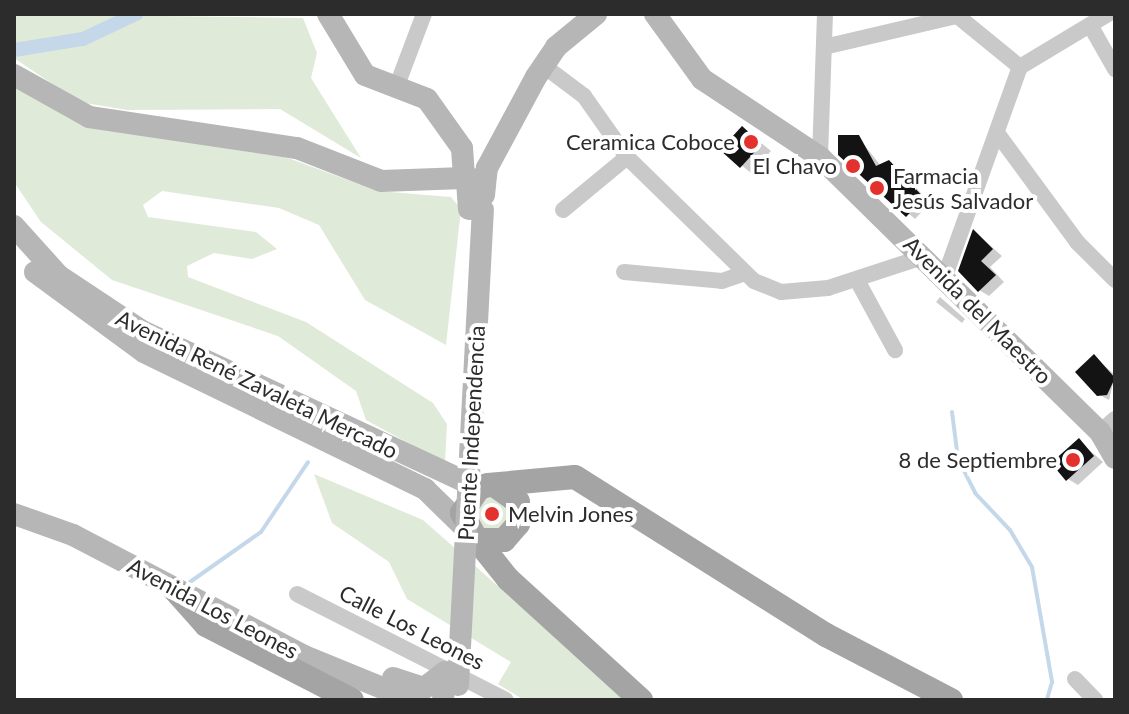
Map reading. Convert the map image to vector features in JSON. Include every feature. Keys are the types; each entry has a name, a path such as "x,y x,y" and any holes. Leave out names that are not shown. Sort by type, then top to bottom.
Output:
{"main road":[{"path":"328,14 365,75 434,106 462,148 473,174"},
{"path":"473,174 544,66 596,14"},
{"name":"Avenida del Maestro","path":"655,14 678,50 725,99 820,157 923,257 1108,426 1115,458"},
{"path":"14,75 89,117 297,148 381,181 473,174"},
{"name":"Puente Independencia","path":"454,692 476,209 473,174"},
{"name":"Avenida René Zavaleta Mercado","path":"14,226 70,284 142,331 487,487"},
{"name":"Avenida René Zavaleta Mercado","path":"14,251 60,297 144,352 425,489 471,534"},
{"path":"641,700 471,534 464,505 487,487 575,477 790,614 951,700"},
{"path":"471,534 495,543 516,526 545,494 592,485"},
{"path":"487,487 512,494 523,588"},
{"name":"Avenida Los Leones","path":"14,514 73,535 229,620 412,700"},
{"path":"174,589 206,625 352,700"},
{"path":"229,620 246,617 419,688 454,692"}],"street":[{"path":"396,88 424,14"},
{"path":"820,157 825,14"},
{"path":"945,276 1000,137 1020,67 1108,14"},
{"path":"824,47 955,15 1020,67"},
{"path":"1090,25 1115,69"},
{"path":"544,66 584,96 627,157 745,273 781,292 857,280 923,257"},
{"path":"1000,137 1077,242 1115,280"},
{"path":"563,210 627,157"},
{"path":"624,272 722,281 745,273"},
{"path":"857,280 895,350"},
{"name":"Calle Los Leones","path":"297,594 506,700"},
{"path":"1075,679 1095,700"}],"green space":[{"path":"14,14 303,18 317,53 311,78 361,158 280,109 127,110 79,102 14,58"},
{"path":"14,84 89,126 288,158 378,191 451,197 461,209 446,345 365,300 319,225 279,208 162,191 143,205 148,217 256,232 277,249 252,259 214,253 187,266 188,277 306,322 433,403 447,424 445,463 366,420 356,391 278,336 112,280 41,222 14,182"},
{"path":"314,474 423,520 627,700 524,700 498,684 511,662 407,599 389,562 332,523"},
{"path":"491,494 510,506 506,529 483,534 472,507"}],"building":[{"path":"742,126 762,144 740,168 720,150"},
{"path":"838,135 859,135 876,166 889,160 924,198 906,217 838,155"},
{"path":"973,229 993,249 981,261 996,275 978,292 958,271"},
{"path":"1094,354 1115,378 1107,395 1097,396 1075,372"},
{"name":"8 de Septiembre","path":"1079,438 1094,456 1066,481 1051,463"}],"waterway":[{"path":"14,50 83,39 136,14"},
{"path":"952,412 958,459 975,493 1010,530 1032,567 1052,682 1047,700"},
{"path":"190,582 261,532 308,462"}],"place":[{"name":"Ceramica Coboce","path":"751,142"},
{"name":"El Chavo","path":"853,166"},
{"name":"Farmacia Jesús Salvador","path":"877,188"},
{"name":"8 de Septiembre","path":"1073,460"},
{"name":"Melvin Jones","path":"492,514"}]}
